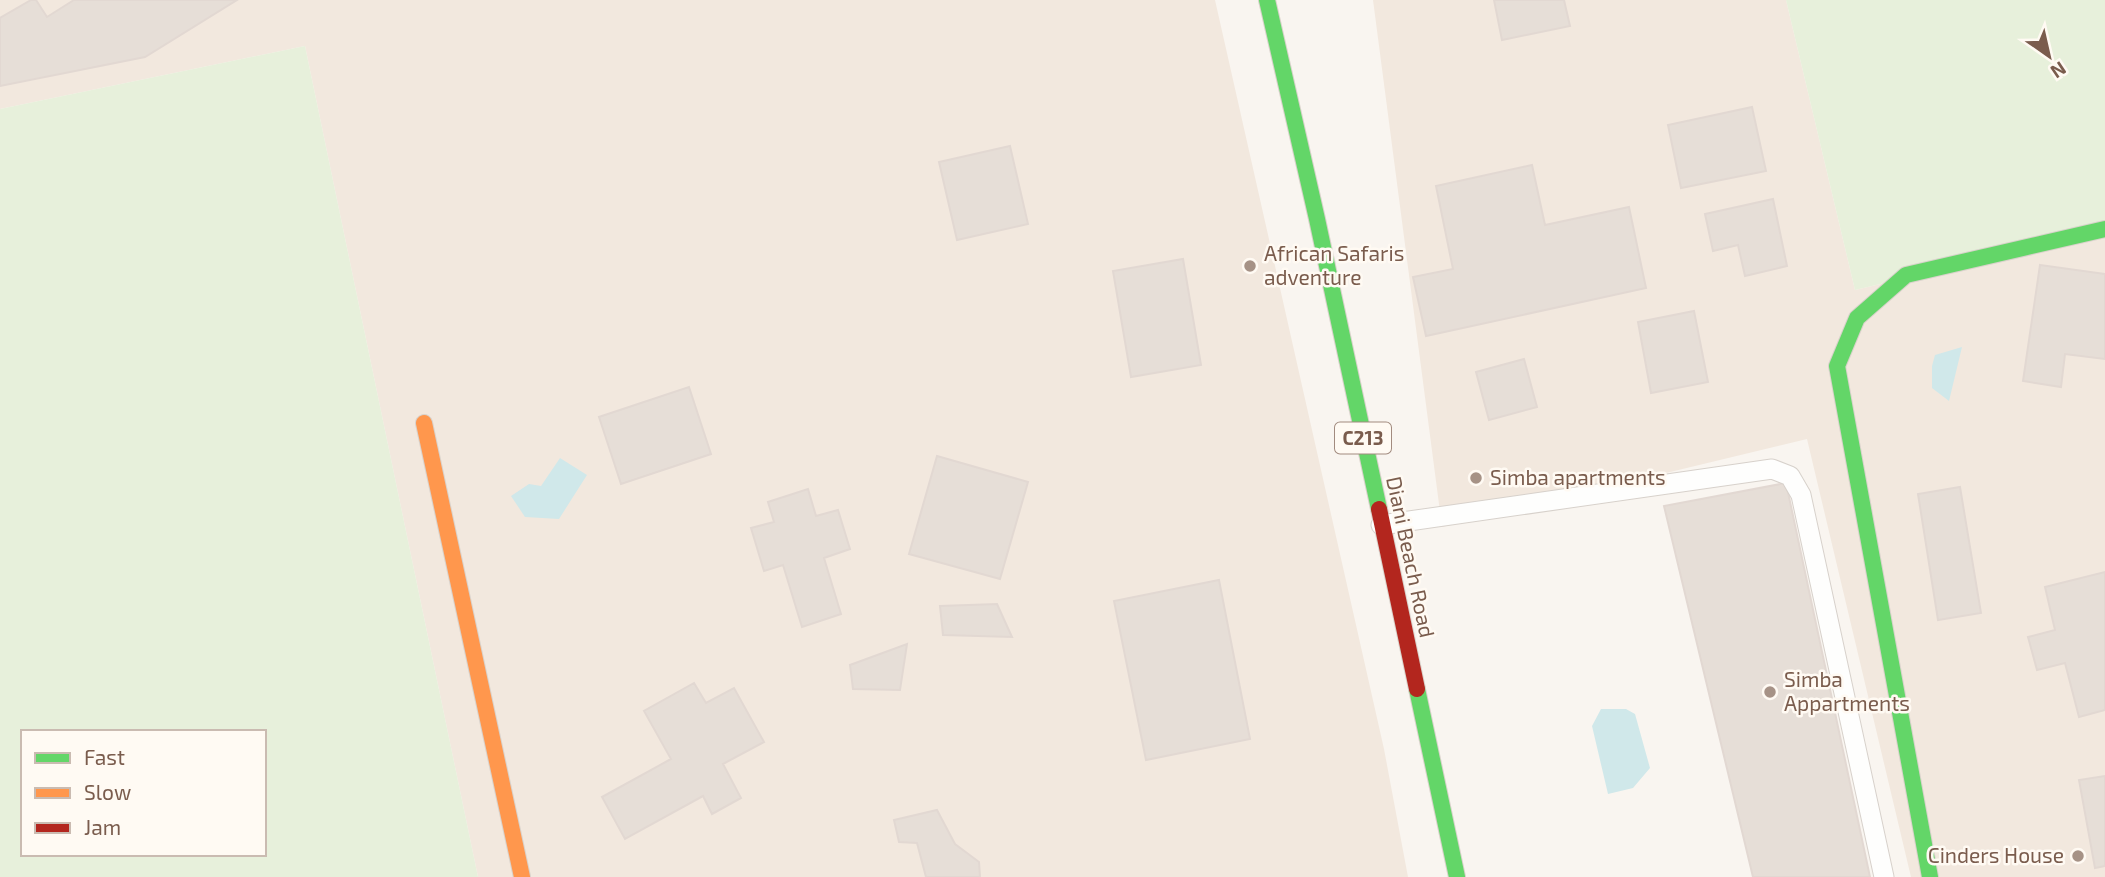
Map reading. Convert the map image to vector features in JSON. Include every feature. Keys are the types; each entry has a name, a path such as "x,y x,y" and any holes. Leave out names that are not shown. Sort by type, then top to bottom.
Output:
{"street":[{"name":"Diani Beach Road","path":"1267,0 1314,195 1381,525 1457,877"},
{"path":"1930,877 1837,366 1857,318 1906,275 2105,229"},
{"path":"424,423 522,877"}],"lane":[{"path":"1381,525 1772,469 1790,476 1801,495 1884,877"}],"shaded area":[{"path":"0,0 1215,0 1384,749 1408,877 478,877 305,46 0,109"},
{"path":"1373,0 1786,0 1855,290 2105,231 2105,877 1911,877 1807,439 1442,527"}],"green space":[{"path":"1786,0 2105,0 2105,231 1855,290"},
{"path":"305,46 478,877 0,877 0,109"}],"water":[{"path":"1962,347 1949,401 1932,388 1932,366 1935,355"},
{"path":"560,458 587,475 559,519 525,517 511,496 529,484 541,486"},
{"path":"1601,709 1626,709 1635,714 1650,768 1633,788 1608,794 1592,726"}],"building":[{"path":"31,0 36,0 47,17 74,0 237,0 145,57 0,86 0,18"},
{"path":"1494,0 1564,0 1570,26 1502,40"},
{"path":"1752,107 1766,171 1681,188 1668,125"},
{"path":"1010,146 1028,224 957,240 939,162"},
{"path":"1532,165 1545,225 1629,207 1646,288 1426,336 1413,277 1453,269 1436,186"},
{"path":"1773,199 1787,266 1745,276 1738,245 1713,251 1705,214"},
{"path":"1183,259 1201,365 1131,377 1113,271"},
{"path":"2040,265 2105,274 2105,359 2065,354 2061,387 2023,381"},
{"path":"1694,311 1708,382 1651,393 1638,322"},
{"path":"1524,359 1537,407 1489,420 1476,372"},
{"path":"689,387 711,454 621,484 599,417"},
{"path":"937,456 1028,482 1000,579 909,554"},
{"name":"Simba Appartments","path":"1786,483 1870,877 1753,877 1664,506"},
{"path":"1960,487 1981,613 1938,620 1918,494"},
{"path":"808,489 816,516 838,510 850,549 824,558 841,614 802,627 783,565 764,571 751,528 774,522 768,502"},
{"path":"2105,572 2105,710 2079,717 2065,663 2037,670 2028,637 2055,630 2045,587"},
{"path":"1219,580 1250,739 1146,760 1114,601"},
{"path":"997,604 1012,637 943,635 940,606"},
{"path":"907,644 900,690 853,689 850,665"},
{"path":"694,683 706,703 734,688 764,742 723,764 741,798 712,814 703,796 625,839 602,797 671,759 644,711"},
{"path":"2105,776 2105,866 2095,868 2079,780"},
{"path":"937,810 955,844 979,862 980,877 926,877 917,843 899,842 894,820"}],"traffic: fast":[{"path":"1267,0 1379,509"},
{"path":"1930,877 1837,366 1857,318 1906,275 2105,229"},
{"path":"1417,689 1457,877"}],"traffic: slow":[{"path":"424,423 522,877"}],"traffic: jam":[{"path":"1379,509 1417,689"}],"place":[{"name":"African Safaris adventure","path":"1250,266"},
{"name":"Simba apartments","path":"1476,478"},
{"name":"Simba Appartments","path":"1770,692"},
{"name":"Cinders House","path":"2078,856"}]}
